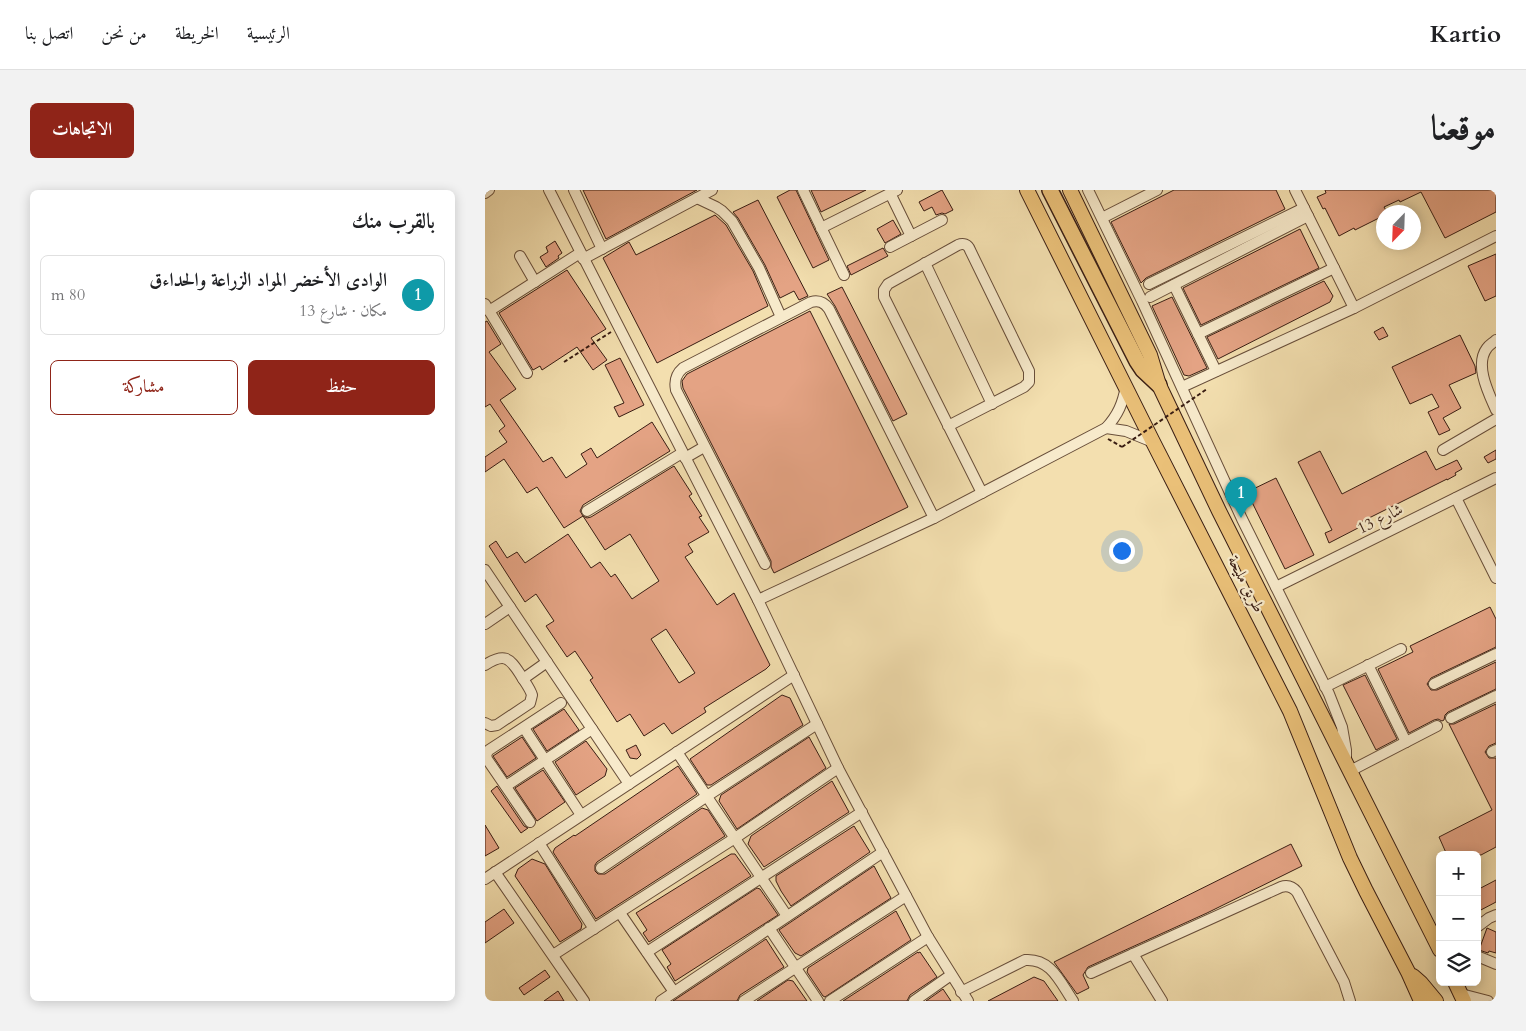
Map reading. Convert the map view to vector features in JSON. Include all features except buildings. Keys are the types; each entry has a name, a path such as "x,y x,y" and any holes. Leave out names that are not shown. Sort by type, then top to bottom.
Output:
{"highway":[{"path":"1050,190 1137,361 1143,370 1159,385"}],"main road":[{"name":"طريق مليحة","path":"1027,190 1290,711 1350,858 1421,1001"},
{"name":"طريق مليحة","path":"1070,190 1151,355 1159,385 1223,519 1436,942"},
{"path":"1408,972 1421,983 1436,1001"}],"street":[{"path":"485,193 489,190"},
{"path":"549,190 758,600 838,768 905,896 968,1001"},
{"path":"573,190 602,249"},
{"path":"527,373 487,308 582,256 602,249 711,190"},
{"path":"803,190 843,275"},
{"path":"1088,190 1182,386 1242,519 1325,687 1342,727 1348,767 1406,742 1437,726"},
{"path":"1102,218 1157,190"},
{"path":"1295,190 1354,308"},
{"path":"821,228 894,192 911,236"},
{"path":"697,198 716,207 732,221 759,268 781,317"},
{"path":"1149,284 1306,212"},
{"path":"1150,297 1306,212"},
{"path":"890,247 942,220"},
{"path":"1182,386 1354,308 1496,236"},
{"path":"949,426 1027,385 1030,378 1029,371 969,247 960,244 888,284 884,290 884,297 982,493"},
{"path":"520,256 535,282"},
{"path":"925,263 992,404"},
{"path":"1198,334 1334,268"},
{"path":"1174,285 1216,371"},
{"path":"765,564 704,448 676,390 675,378 683,368 816,300 826,304 934,518"},
{"path":"1496,340 1485,350 1482,363 1483,380 1496,410"},
{"path":"758,600 934,518 1106,428 1120,409 1126,386"},
{"path":"1443,450 1496,419"},
{"path":"1106,428 1135,434 1153,442"},
{"path":"587,511 684,455 704,448"},
{"name":"شارع 13","path":"1276,587 1496,478"},
{"path":"1456,498 1496,578"},
{"path":"485,570 629,784"},
{"path":"485,624 510,608"},
{"path":"1325,687 1401,649"},
{"path":"1434,684 1496,654"},
{"path":"485,665 498,658 506,659 513,664 532,695 530,703 497,725 491,726 485,723"},
{"path":"523,678 547,662"},
{"path":"1368,665 1406,742"},
{"path":"485,879 793,675"},
{"path":"1451,718 1496,696"},
{"path":"530,822 487,759 486,754 489,750 561,703"},
{"path":"601,868 817,724"},
{"path":"524,728 581,815"},
{"path":"506,786 592,728"},
{"path":"677,752 787,916"},
{"path":"553,956 735,838 838,768"},
{"path":"647,952 862,812"},
{"path":"539,843 594,929"},
{"path":"661,1001 883,852"},
{"path":"495,872 584,1001"},
{"path":"1091,973 1281,887 1288,886 1297,892 1343,982 1350,1001"},
{"path":"744,1001 905,896"},
{"path":"620,913 674,992"},
{"path":"1481,924 1496,915"},
{"path":"769,928 817,1001"},
{"path":"830,1001 928,937"},
{"path":"1133,954 1162,1001"},
{"path":"1481,958 1496,964"},
{"path":"961,992 1025,960 1033,960 1041,961 1048,966 1073,1001"},
{"path":"914,1001 951,975"},
{"path":"1460,992 1488,1001"}],"path":[{"path":"564,362 618,328"},
{"path":"1122,447 1207,389"}],"place":[{"name":"الوادى الأخضر المواد الزراعة والحداءق","path":"1241,518"}]}
